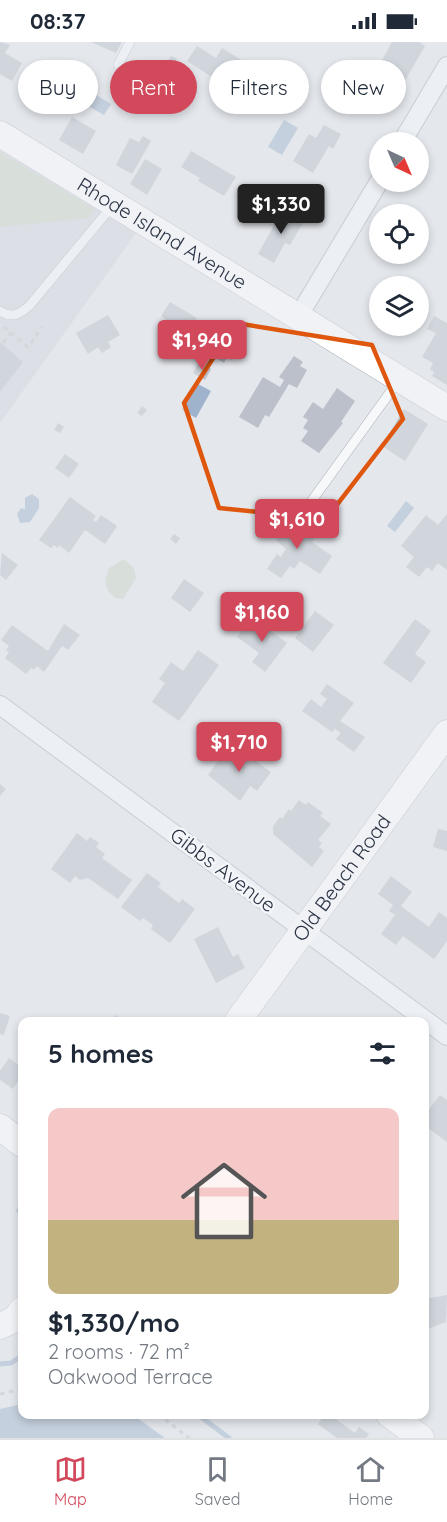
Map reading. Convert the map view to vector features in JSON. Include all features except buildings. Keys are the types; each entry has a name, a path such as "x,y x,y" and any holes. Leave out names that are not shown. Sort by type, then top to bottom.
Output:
{"street":[{"path":"408,132 447,66"},
{"name":"Rhode Island Avenue","path":"0,134 447,408"},
{"path":"298,317 373,192"},
{"name":"Gibbs Avenue","path":"0,705 421,1017"},
{"name":"Old Beach Road","path":"241,1017 447,733"},
{"name":"Gibbs Avenue","path":"429,1023 447,1036"},
{"path":"0,1127 18,1141"},
{"path":"0,1326 18,1315"},
{"path":"396,1419 421,1438"}],"lane":[{"path":"121,60 130,42"},
{"path":"0,311 11,316 19,315 30,305 113,205"},
{"path":"308,506 400,378"}],"path":[{"path":"3,344 11,333 11,316"},
{"path":"0,324 28,346 42,327"},
{"path":"0,1394 18,1390"},
{"path":"164,1419 189,1438"}],"highlighted area":[{"path":"236,323 372,345 403,419 326,519 219,508 184,403"}],"shaded area":[{"path":"0,150 136,233 0,423"}],"green space":[{"path":"0,152 95,209 89,218 0,227"},
{"path":"124,559 134,568 136,578 123,599 119,599 110,594 105,580 109,568"}],"water":[{"path":"98,96 110,103 104,115 98,112"},
{"path":"284,120 298,128 282,155 268,147"},
{"path":"198,384 211,391 196,418 182,410"},
{"path":"32,494 39,499 39,508 30,522 20,523 17,514 21,508 25,509 25,498"},
{"path":"406,501 414,508 395,532 387,526"},
{"path":"18,1405 18,1419 139,1419 165,1438 0,1438 0,1409"}],"waterway":[{"path":"0,1364 11,1363 18,1359"},
{"path":"204,1419 229,1438"}]}
